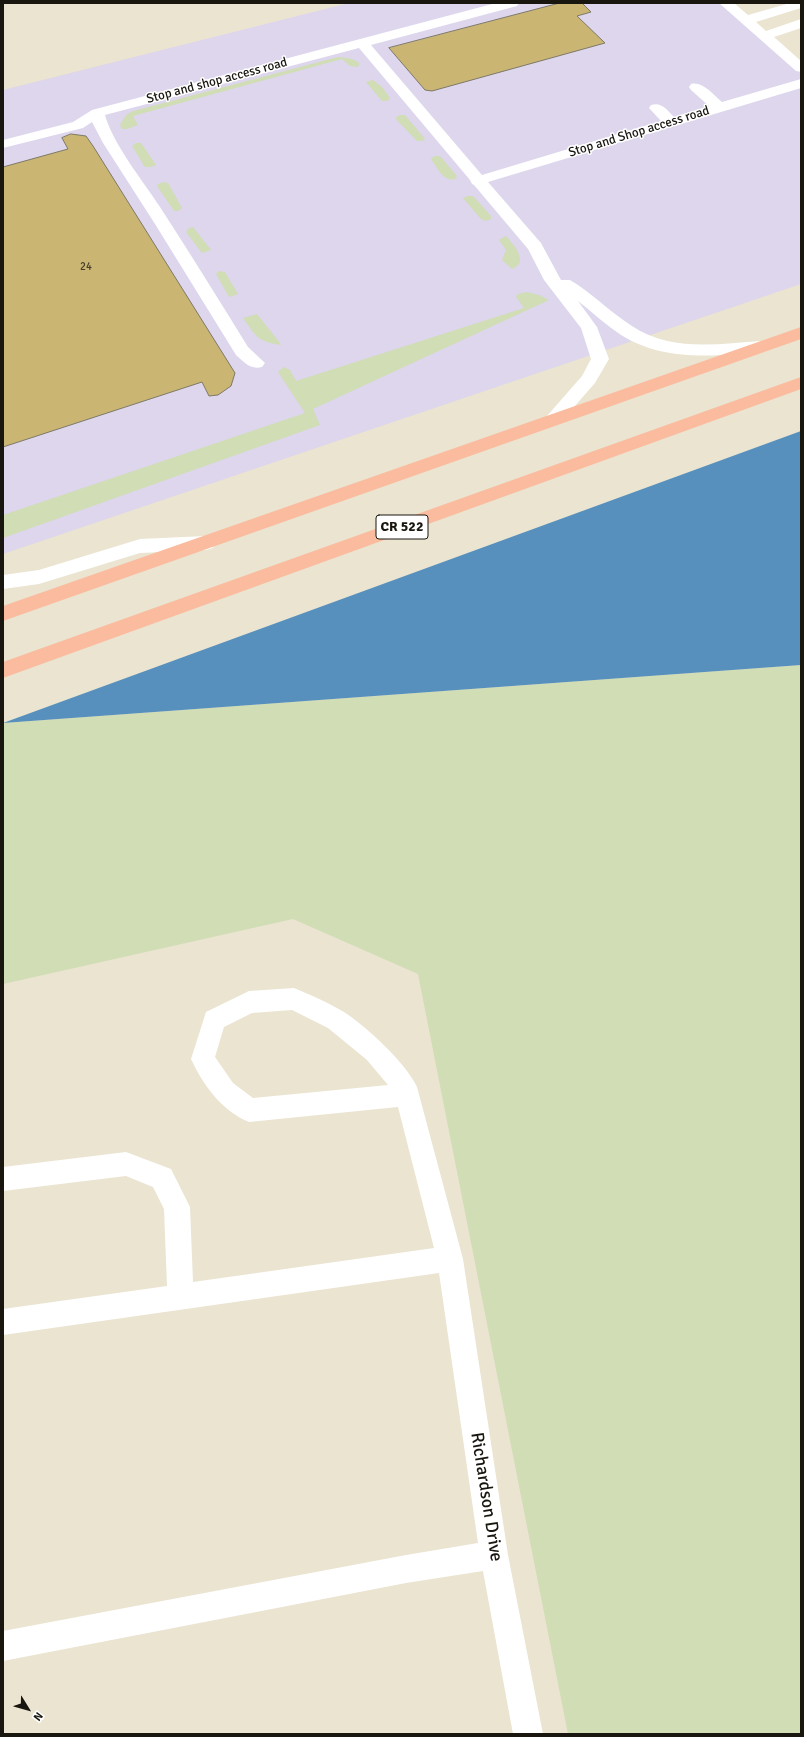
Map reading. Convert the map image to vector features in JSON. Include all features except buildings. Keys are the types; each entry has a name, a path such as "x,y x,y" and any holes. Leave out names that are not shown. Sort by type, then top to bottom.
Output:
{"main road":[{"path":"3,614 801,333"},
{"name":"CR 522","path":"3,670 801,383"}],"street":[{"name":"Stop and shop access road","path":"3,144 78,125 97,113 512,3"},
{"path":"726,3 801,68"},
{"path":"746,20 801,4"},
{"path":"764,36 801,23"},
{"path":"362,42 534,248 550,276 588,327 600,359 589,379 553,420"},
{"name":"Stop and Shop access road","path":"477,181 801,83"},
{"path":"696,87 720,108"},
{"path":"656,108 672,122"},
{"path":"97,113 101,128 107,138 242,351 256,364"},
{"path":"550,276 578,292 629,332 654,343 674,349 692,350 761,347"},
{"path":"3,582 39,578 140,546 206,543"},
{"name":"Richardson Drive","path":"407,1095 249,1110 224,1091 203,1060 214,1020 248,1002 294,999 336,1020 375,1052 405,1087 450,1259 494,1555 528,1734"},
{"path":"3,1180 126,1164 162,1178 177,1207 181,1297"},
{"path":"3,1322 450,1259"},
{"path":"3,1646 406,1569 494,1555"}],"shaded area":[{"path":"349,3 720,3 801,68 801,284 3,554 3,90"}],"green space":[{"path":"338,57 353,59 360,64 357,67 350,66 342,59 133,116 138,125 127,129 122,129 120,125 126,115 133,111"},
{"path":"373,80 382,87 390,98 387,101 382,101 366,82"},
{"path":"400,115 405,115 425,139 422,141 417,141 395,118"},
{"path":"136,143 141,143 156,165 145,167 132,146"},
{"path":"434,156 440,156 457,176 455,179 447,179 441,173 431,159"},
{"path":"164,182 168,183 182,208 178,211 174,211 157,186 158,184"},
{"path":"473,196 491,216 491,219 486,221 481,219 463,198"},
{"path":"193,227 211,250 202,253 186,232 189,228"},
{"path":"506,236 516,248 520,258 520,262 512,269 502,260 506,250 499,240"},
{"path":"219,271 225,272 238,294 229,297 216,274"},
{"path":"527,292 539,295 549,300 313,409 320,425 3,538 3,515 305,413 278,372 284,367 290,370 296,381 524,308 516,297 518,294"},
{"path":"257,314 281,345 262,340 251,330 243,318"},
{"path":"801,665 801,1734 568,1734 418,974 293,919 3,984 3,723"}],"water":[{"path":"801,431 801,665 3,723"}]}
